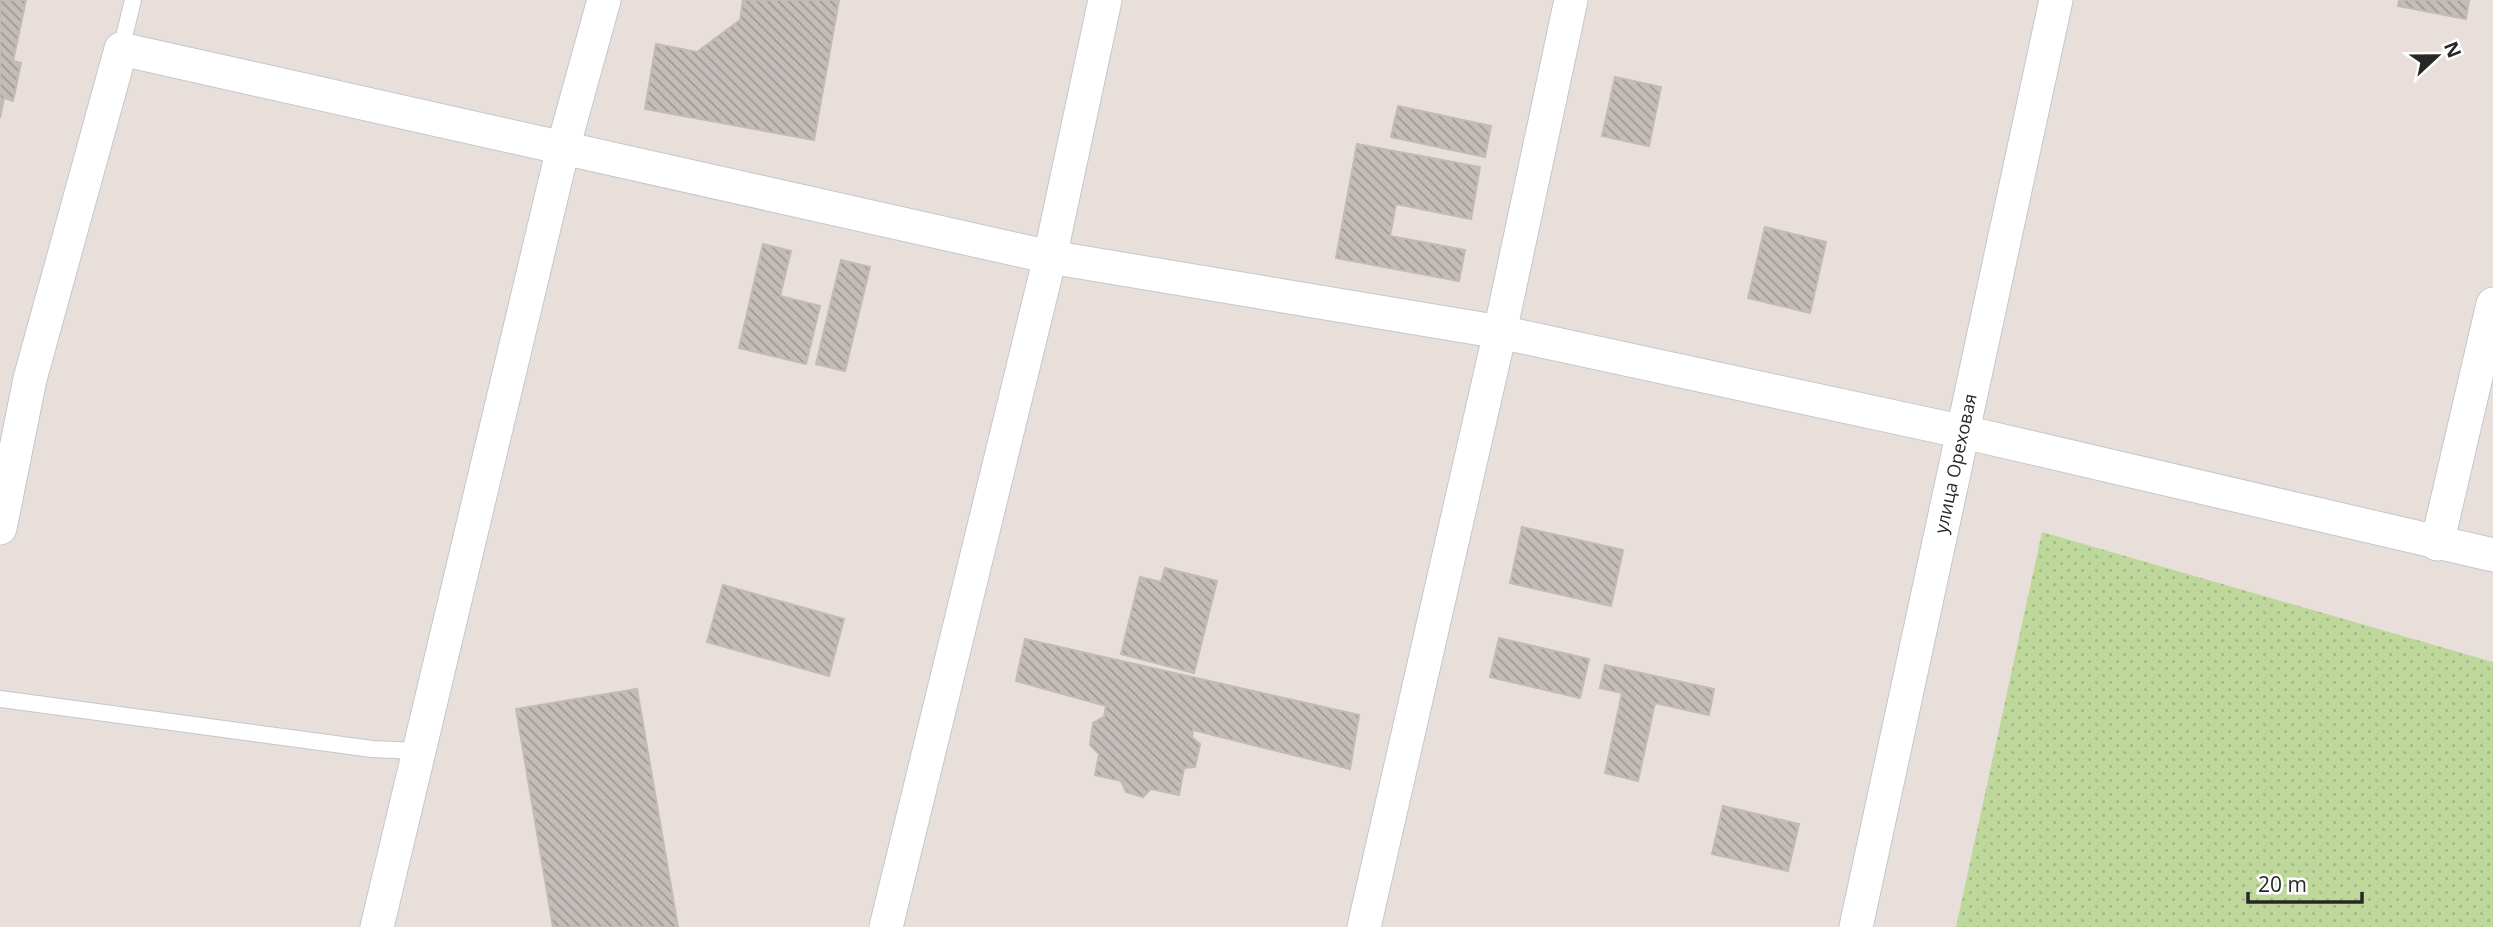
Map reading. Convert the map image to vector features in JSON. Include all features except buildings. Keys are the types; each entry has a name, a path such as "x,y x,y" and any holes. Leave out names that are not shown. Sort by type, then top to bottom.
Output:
{"street":[{"path":"377,927 564,148 604,0"},
{"path":"886,927 1050,257 1105,0"},
{"path":"1364,927 1500,332 1571,0"},
{"name":"улица Ореховая","path":"1856,927 2056,0"},
{"path":"0,528 30,379 121,49 1050,257 1500,332 1964,432 2493,555"},
{"path":"2437,544 2493,304"}],"lane":[{"path":"121,49 133,0"},
{"path":"0,699 372,749 419,751"}],"green space":[{"path":"2042,532 2493,662 2493,927 1956,927"}]}
